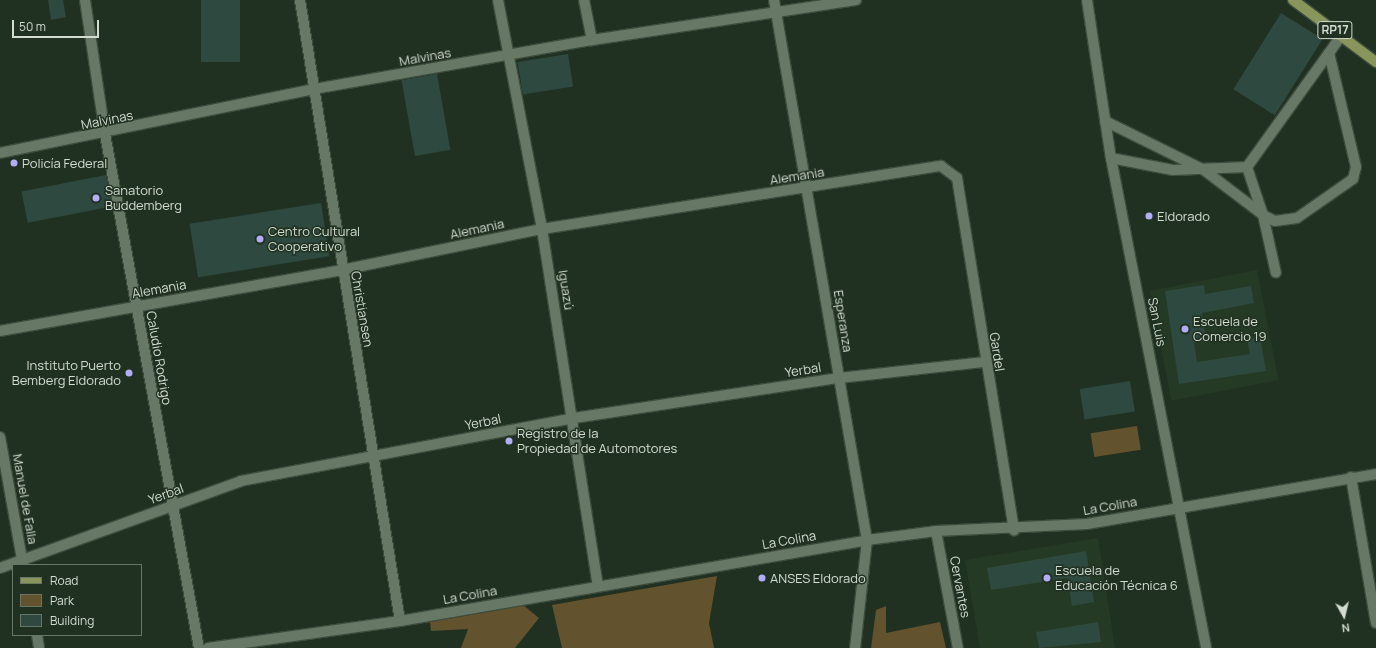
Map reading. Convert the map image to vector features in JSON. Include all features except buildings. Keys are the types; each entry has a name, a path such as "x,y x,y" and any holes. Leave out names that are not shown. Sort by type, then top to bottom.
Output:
{"main road":[{"name":"RP17","path":"1293,0 1342,35 1376,62"}],"street":[{"name":"Caludio Rodrigo","path":"85,0 105,134 137,306 171,505 199,648"},
{"name":"Christiansen","path":"300,0 342,270 376,456 400,621"},
{"name":"Iguazú","path":"498,0 507,56 542,229 574,418 598,585"},
{"path":"584,0 592,40"},
{"name":"Esperanza","path":"774,0 808,188 867,540 855,648"},
{"name":"Malvinas","path":"0,153 105,134 314,90 592,40 856,0"},
{"name":"San Luis","path":"1086,0 1111,158 1180,506 1206,648"},
{"path":"1248,167 1342,35"},
{"path":"1105,121 1204,170 1264,215 1275,221 1297,218 1353,179 1356,166 1329,53"},
{"path":"1111,158 1173,170 1204,170 1248,167"},
{"name":"Alemania","path":"0,331 342,270 542,229 940,166 957,178"},
{"path":"1248,167 1264,215 1276,274"},
{"name":"Gardel","path":"957,178 985,362 1014,530"},
{"name":"Yerbal","path":"23,562 171,505 241,481 574,418 839,378 985,362"},
{"name":"Manuel de Falla","path":"0,437 23,562"},
{"name":"La Colina","path":"208,648 400,621 598,585 867,540 936,531 1014,530 1087,524 1180,506 1350,477 1376,474"},
{"path":"1350,477 1376,623"},
{"name":"Cervantes","path":"936,531 958,648"},
{"name":"Yerbal","path":"0,568 12,565"},
{"path":"37,636 39,648"}],"shaded area":[{"path":"1257,270 1278,380 1171,401 1150,291"},
{"path":"1098,538 1115,648 980,648 965,560"}],"green space":[{"path":"1137,426 1141,450 1094,457 1091,433"},
{"path":"717,576 709,623 714,648 562,648 552,605"},
{"path":"523,605 539,618 515,648 461,648 468,629 431,631 430,622"},
{"path":"886,606 886,633 940,622 946,648 871,648 876,610"}],"place":[{"name":"Policía Federal","path":"14,163"},
{"name":"Sanatorio Buddemberg","path":"96,198"},
{"name":"Eldorado","path":"1149,216"},
{"name":"Centro Cultural Cooperativo","path":"260,239"},
{"name":"Escuela de Comercio 19","path":"1185,329"},
{"name":"Instituto Puerto Bemberg Eldorado","path":"129,373"},
{"name":"Registro de la Propiedad de Automotores","path":"509,441"},
{"name":"ANSES Eldorado","path":"762,578"},
{"name":"Escuela de Educación Técnica 6","path":"1047,578"}]}
